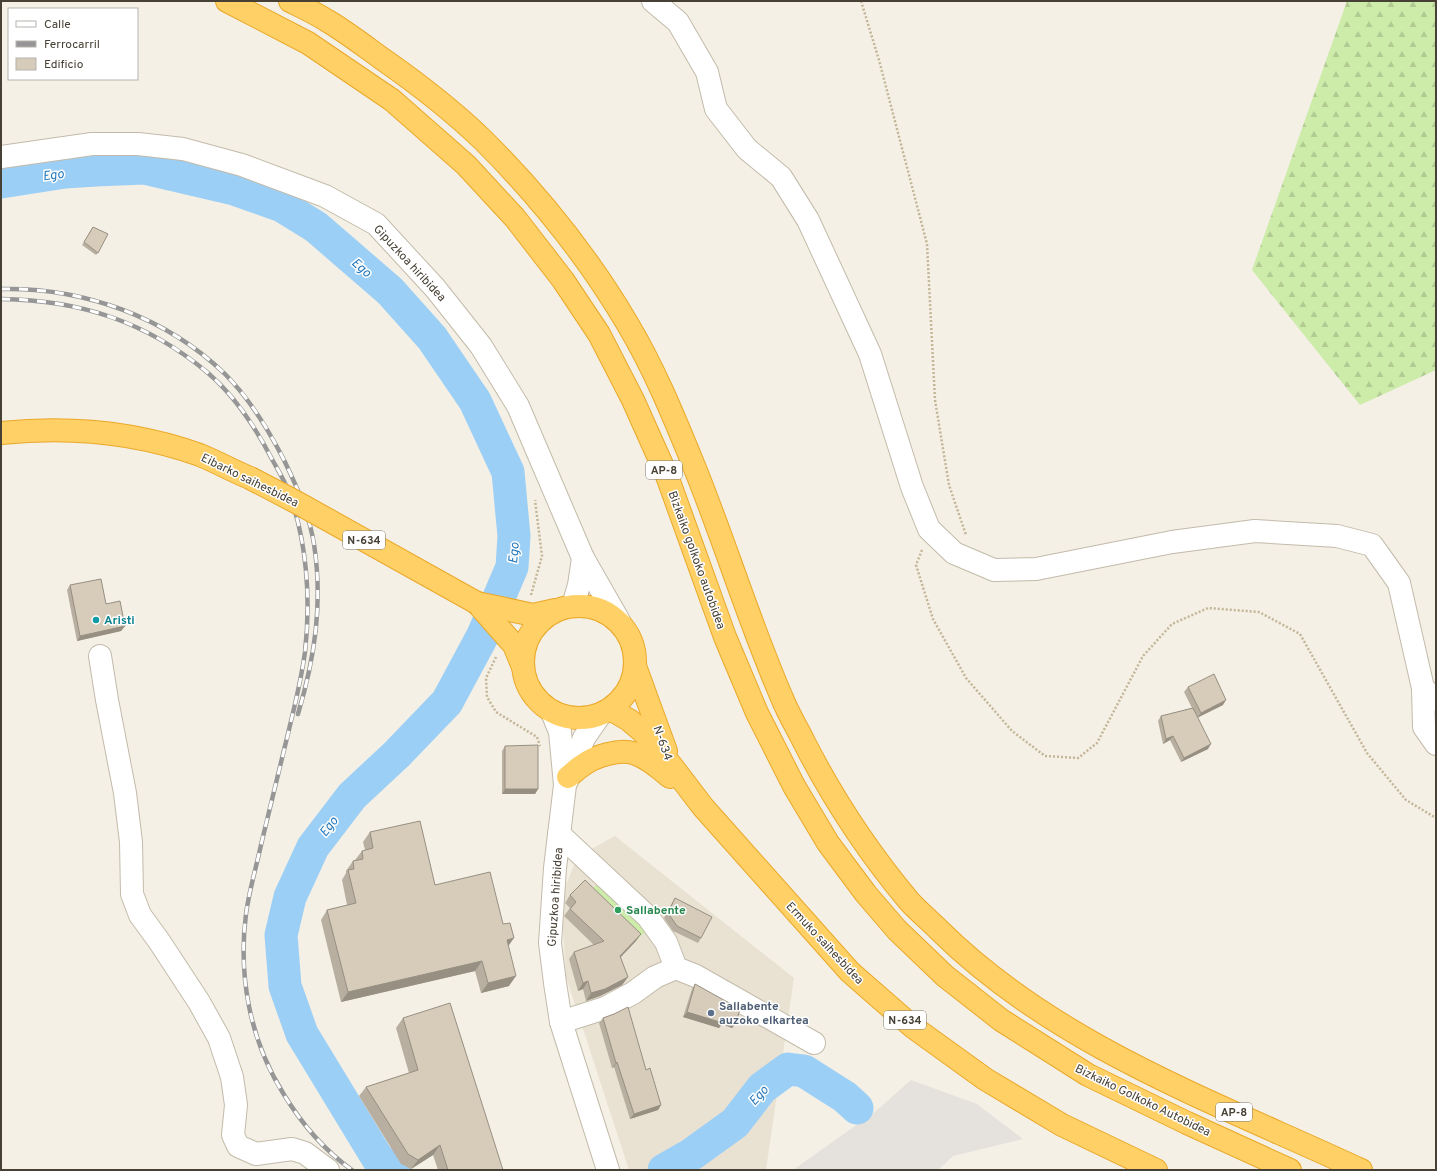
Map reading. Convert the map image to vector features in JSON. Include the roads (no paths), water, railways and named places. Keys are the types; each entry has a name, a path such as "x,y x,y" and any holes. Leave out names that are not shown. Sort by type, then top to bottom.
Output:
{"highway":[{"name":"Bizkaiko golkoko autobidea","path":"226,1 308,43 392,100 466,165 515,218 563,280 600,334 633,400 667,476 725,637 757,713 801,798 828,843 866,894 896,930 945,976 1001,1020"},
{"name":"AP-8","path":"290,1 327,21 367,47 444,106 483,141 537,198 589,265 628,324 659,385 694,467 783,701 818,770 851,825 912,903 961,952 1020,998 1108,1053 1361,1170"},
{"name":"Eibarko saihesbidea","path":"1,433 67,430 108,433 153,442 200,456 250,478 296,502 505,619 534,615 564,608"},
{"path":"505,619 523,667 528,685 538,700 552,712 568,717 584,718 606,712 624,696 632,682 636,666 634,650 629,635 618,621 605,612 589,606 564,608 542,620 530,633 524,650 523,667"},
{"name":"N-634","path":"636,666 671,765"},
{"name":"N-634","path":"606,712 629,720 642,731 671,765"},
{"path":"567,781 583,764 598,756 615,752 632,753 647,760 670,777 703,807"},
{"name":"Ermuko saihesbidea","path":"671,765 703,807 850,972 913,1027 985,1079 1062,1125 1156,1170"},
{"name":"Bizkaiko Golkoko Autobidea","path":"1001,1020 1088,1075 1187,1123 1290,1170"}],"street":[{"path":"653,1 678,22 706,72 716,109 748,149 781,178 808,220 870,354 912,487 929,529 954,553 994,570 1036,569 1172,542 1255,531 1337,536 1372,545 1399,583 1430,694 1424,727 1436,744"},
{"name":"Gipuzkoa hiribidea","path":"1,157 92,144 138,144 183,149 242,165 325,196 376,224 435,288 481,346 494,366 518,406 583,558 618,621"},
{"path":"564,608 579,585 583,558"},
{"path":"100,656 125,793 132,842 132,894 140,915 199,1002 219,1038 232,1077 236,1105 233,1135 238,1146 256,1154 292,1149 305,1153 328,1170"},
{"path":"552,712 560,732 567,781"},
{"path":"567,781 584,738 606,712"},
{"name":"Gipuzkoa hiribidea","path":"567,781 555,868 550,943 561,1022 605,1162"},
{"path":"559,834 648,917 666,942 676,968"},
{"path":"561,1022 605,1008 633,993 655,977 676,968 696,976 814,1043"}],"waterway":[{"name":"Ego","path":"1,182 65,172 144,168 234,189 282,206 316,227 390,291 432,338 475,401 508,472 514,536 512,567 483,635 447,702 397,754 352,796 313,847 290,897 281,935 285,986 302,1034 378,1159 395,1170"},
{"name":"Ego","path":"664,1170 692,1154 735,1123 762,1088 788,1069 804,1071 845,1097 857,1108"}],"railway":[{"path":"1,289 62,293 122,309 150,322 177,336 202,354 225,374 243,394 258,415 284,460 306,511 312,533 317,566 318,587 316,630 309,672 298,714"},
{"path":"1,299 30,300 86,309 137,327 185,355 218,382 245,414 260,437 288,490 300,529 306,570 308,611 307,632 298,693 247,905 244,937 245,984 249,1007 262,1051 283,1093 305,1125 332,1154 352,1170"}],"place":[{"name":"Aristi","path":"96,620"},
{"name":"Sallabente","path":"618,910"},
{"name":"Sallabente auzoko elkartea","path":"711,1013"}]}
